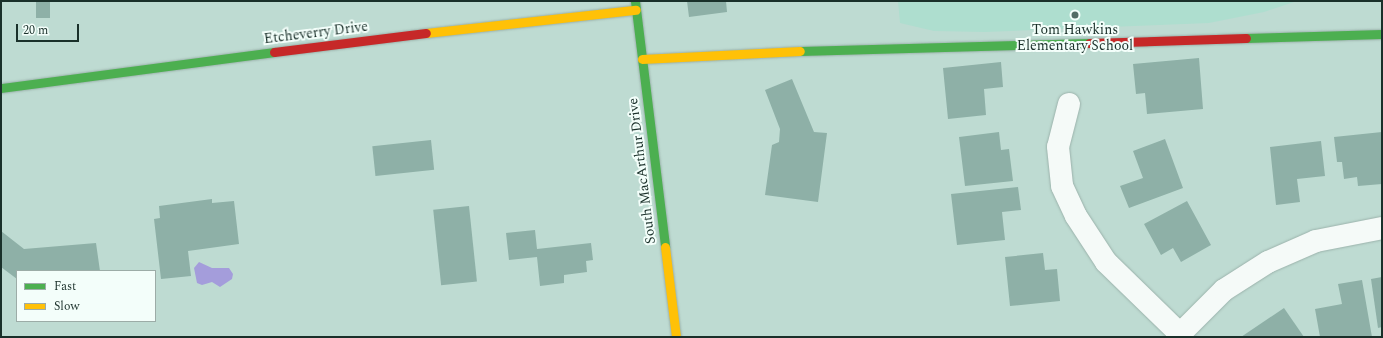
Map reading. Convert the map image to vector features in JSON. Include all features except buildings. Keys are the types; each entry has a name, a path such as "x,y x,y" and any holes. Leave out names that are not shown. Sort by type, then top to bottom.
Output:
{"street":[{"name":"South MacArthur Drive","path":"635,6 676,337"},
{"name":"Etcheverry Drive","path":"1,88 635,6"},
{"path":"642,59 678,55 1382,34"},
{"path":"1070,104 1058,147 1062,186 1076,216 1106,262 1178,335 1224,290 1268,262 1316,241 1382,228"}],"shaded area":[{"name":"Tom Hawkins Elementary School","path":"898,1 1297,1 1264,12 1209,23 985,32 934,31 900,23"},
{"path":"199,262 212,268 229,268 233,274 232,279 220,287 212,282 202,285 197,283 194,268"}],"traffic: fast":[{"path":"635,1 665,247"},
{"path":"1246,38 1382,34"},
{"path":"800,51 1089,43"},
{"path":"1,88 274,52"}],"traffic: slow":[{"path":"426,33 636,10"},
{"path":"642,59 800,51"},
{"path":"665,247 676,337"}],"traffic: jam":[{"path":"274,52 426,33"},
{"path":"1089,43 1246,38"}],"place":[{"name":"Tom Hawkins Elementary School","path":"1075,15"}]}
